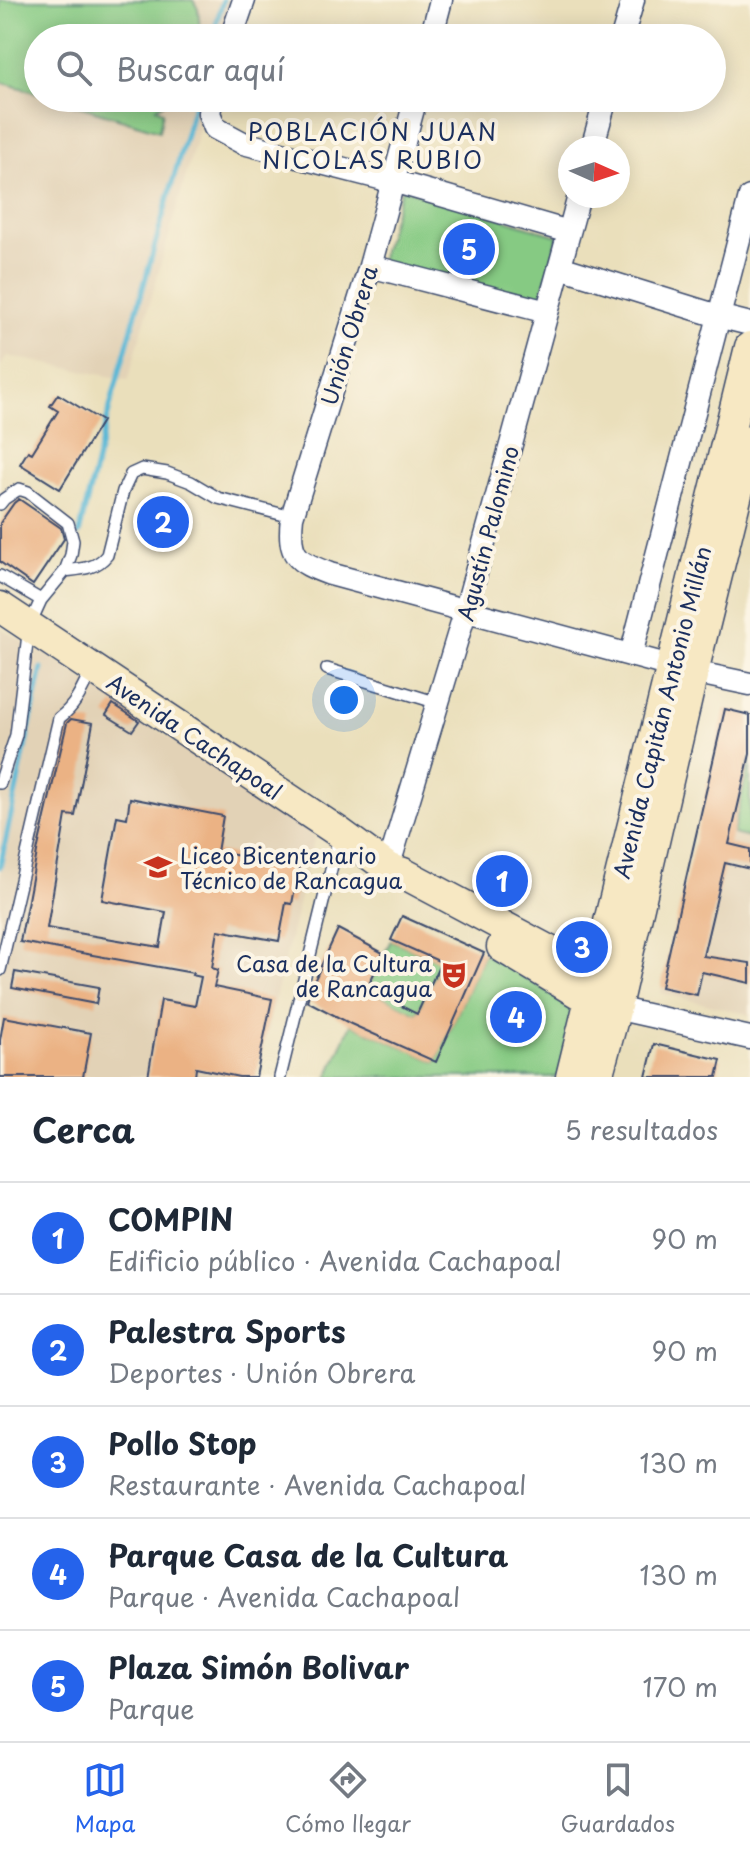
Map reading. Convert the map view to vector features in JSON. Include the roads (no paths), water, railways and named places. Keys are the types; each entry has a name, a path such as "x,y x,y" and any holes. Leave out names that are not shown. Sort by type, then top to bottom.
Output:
{"main road":[{"name":"Avenida Capitán Antonio Millán","path":"597,1077 607,997 683,669 750,347"},
{"name":"Avenida Capitán Antonio Millán","path":"683,669 736,517 750,441"},
{"name":"Avenida Cachapoal","path":"0,607 35,613 92,668 340,833 388,868 395,883 607,997"},
{"name":"Avenida Capitán Antonio Millán","path":"571,1077 607,997"}],"street":[{"path":"236,24 244,0"},
{"path":"435,24 441,0"},
{"path":"626,24 633,0"},
{"path":"209,112 215,128 243,143 569,232"},
{"name":"Unión Obrera","path":"412,112 370,266 292,517 291,547 308,566 330,574 466,609"},
{"path":"595,136 602,112"},
{"name":"Avenida Capitán Antonio Millán","path":"631,655 750,197"},
{"name":"Agustín Palomino","path":"388,868 466,609 576,208"},
{"path":"370,266 547,312"},
{"path":"560,267 750,324"},
{"path":"466,609 683,669 750,684"},
{"path":"607,997 750,1038"}],"lane":[{"path":"65,571 89,569 101,563 107,555 123,491 131,474 142,469 167,473 191,482 218,498 292,517"},
{"path":"0,504 19,489 28,492 68,523 73,541 65,571 35,613 16,735 0,783"},
{"path":"0,576 35,613"},
{"path":"0,970 59,718 79,696 92,668"},
{"path":"327,669 439,703"},
{"path":"280,1077 340,833"}],"waterway":[{"path":"216,24 223,0"},
{"path":"79,534 112,399 192,112"},
{"path":"0,867 42,668"}],"place":[{"name":"Plaza Simón Bolivar","path":"469,249"},
{"name":"Palestra Sports","path":"163,522"},
{"name":"Liceo Bicentenario Técnico de Rancagua","path":"158,867"},
{"name":"COMPIN","path":"502,881"},
{"name":"Pollo Stop","path":"582,947"},
{"name":"Casa de la Cultura de Rancagua","path":"454,975"},
{"name":"Parque Casa de la Cultura","path":"516,1017"}],"district":[{"name":"POBLACIÓN JUAN NICOLAS RUBIO","path":"373,145"}]}
